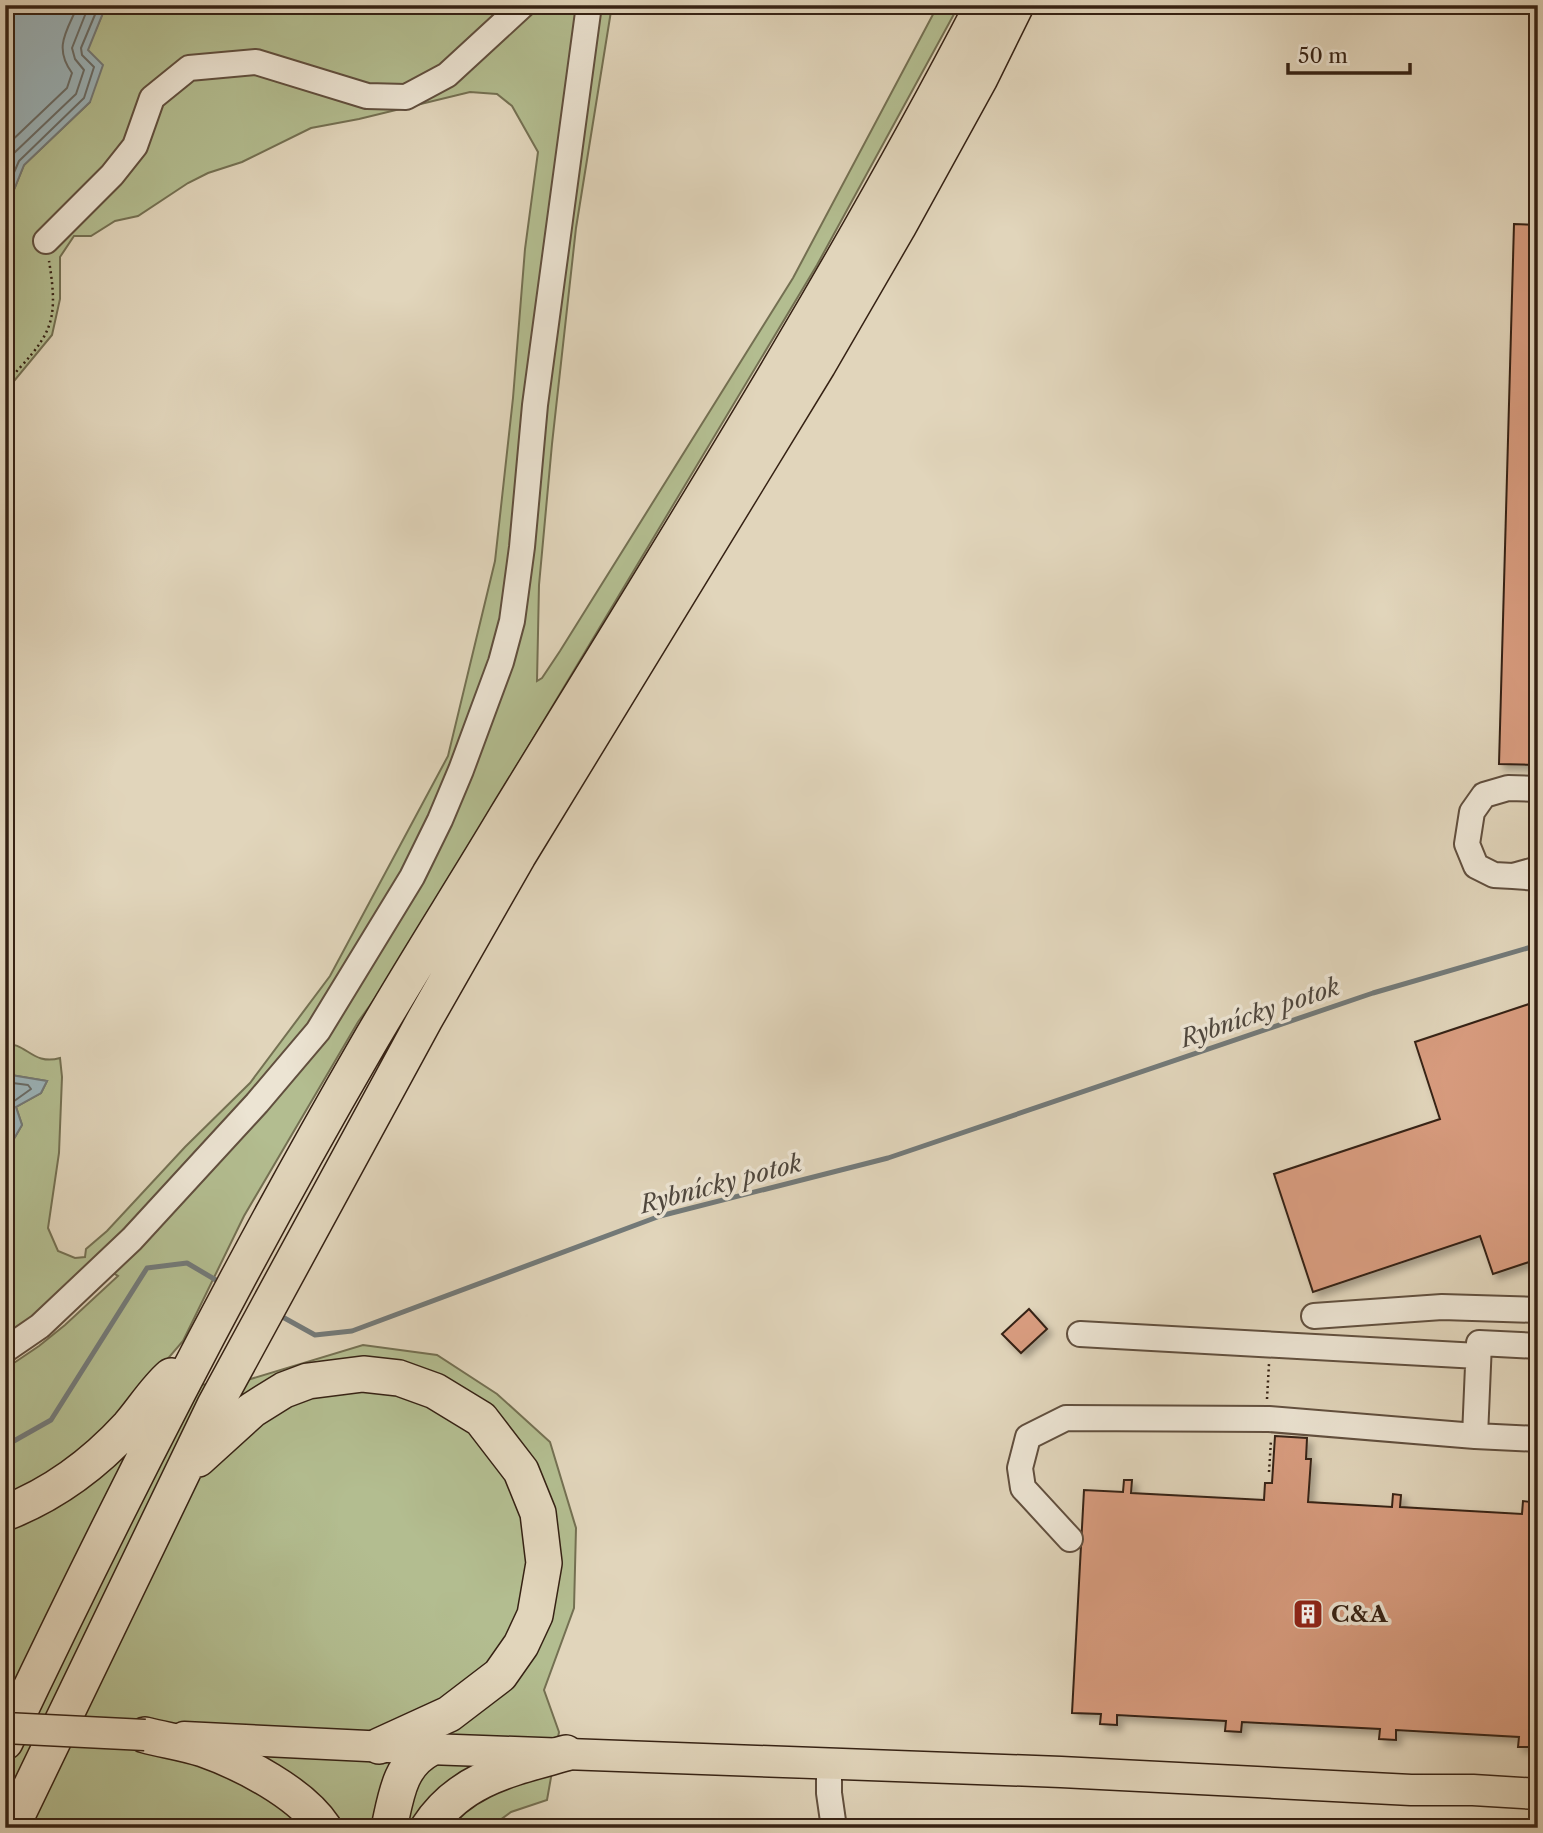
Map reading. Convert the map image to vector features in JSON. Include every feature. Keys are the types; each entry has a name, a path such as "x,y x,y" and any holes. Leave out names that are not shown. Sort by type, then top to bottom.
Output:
{"highway":[{"path":"5,1742 242,1267 368,1045 792,349 874,207 983,5"},
{"path":"12,1827 215,1405 425,1019 518,856 818,365 980,78 1016,5"},
{"path":"5,1513 53,1489 92,1461 128,1426 168,1379 196,1357"},
{"path":"185,1471 245,1415 284,1390 308,1381 363,1374 411,1381 435,1391 481,1419 521,1471 538,1513 544,1563 535,1615 521,1645 500,1675 449,1714 379,1746"},
{"path":"145,1735 201,1748 229,1760 289,1793 316,1815 324,1828"},
{"path":"389,1828 405,1771 413,1758 429,1749"},
{"path":"428,1828 454,1798 481,1780 498,1772 566,1753"}],"main road":[{"path":"5,1728 429,1749 1061,1772 1538,1794"},
{"path":"1411,1790 1521,1810 1538,1810"}],"street":[{"path":"46,241 112,175 135,146 152,98 190,68 256,62 367,96 406,97 447,75 523,5"},
{"path":"5,1350 40,1326 132,1239 257,1103 318,1031 412,877 440,820 501,662 512,621 522,547 535,405 589,5"},
{"path":"1538,789 1508,788 1484,795 1472,812 1467,844 1476,866 1493,876 1538,878"},
{"path":"1513,876 1538,869"},
{"path":"1314,1316 1442,1307 1538,1310"},
{"path":"1080,1334 1478,1356"},
{"path":"1475,1436 1479,1343 1538,1346"},
{"path":"1070,1539 1023,1488 1020,1468 1028,1437 1066,1418 1269,1419 1538,1439"},
{"path":"829,1765 829,1793 834,1828"}],"path":[{"path":"5,384 32,355 52,322 54,286 46,241"}],"green space":[{"path":"114,5 612,5 576,228 552,444 539,585 537,681 542,678 560,651 793,278 938,5 959,5 817,265 389,979 358,1022 244,1216 183,1341 152,1377 152,1389 244,1381 363,1345 437,1355 497,1394 550,1442 576,1528 574,1608 544,1690 559,1732 547,1800 511,1812 489,1828 5,1828 5,1369 65,1325 118,1276 95,1262 55,1300 5,1337 5,1154 22,1125 16,1107 41,1093 47,1081 5,1074 5,1044 19,1046 43,1059 60,1058 62,1077 59,1153 48,1228 58,1251 75,1258 85,1257 86,1249 107,1231 185,1147 250,1083 330,976 448,756 495,561 513,398 525,249 538,152 512,106 497,94 470,92 311,128 242,162 208,173 138,216 115,221 91,236 74,236 60,257 60,299 52,335 5,392 5,212 24,165 90,102 87,50 105,8"}],"water":[{"path":"5,5 114,5 105,8 88,50 103,65 90,102 24,165 5,212"},
{"path":"5,1074 47,1081 41,1093 16,1107 22,1125 5,1154"}],"building":[{"path":"1514,224 1538,225 1538,765 1499,764"},
{"path":"1538,1001 1538,1259 1493,1274 1480,1236 1313,1292 1274,1174 1440,1119 1415,1042"},
{"path":"1029,1309 1047,1329 1021,1353 1002,1334"},
{"name":"C&A","path":"1275,1436 1307,1438 1306,1459 1311,1459 1308,1502 1392,1507 1393,1494 1401,1495 1400,1507 1522,1514 1523,1501 1531,1502 1530,1514 1538,1515 1538,1738 1535,1738 1535,1747 1518,1747 1519,1737 1396,1730 1396,1740 1379,1739 1380,1729 1242,1722 1241,1732 1225,1731 1226,1721 1117,1715 1117,1725 1100,1724 1101,1714 1072,1713 1084,1490 1123,1492 1124,1480 1132,1480 1131,1493 1264,1500 1265,1483 1272,1483"}],"waterway":[{"name":"Rybnícky potok","path":"279,1315 315,1335 352,1331 660,1216 888,1158 1373,993 1538,945"},
{"name":"Rybnícky potok","path":"5,1446 51,1420 147,1268 187,1263 221,1283"}],"place":[{"name":"C&A","path":"1308,1614"}]}
